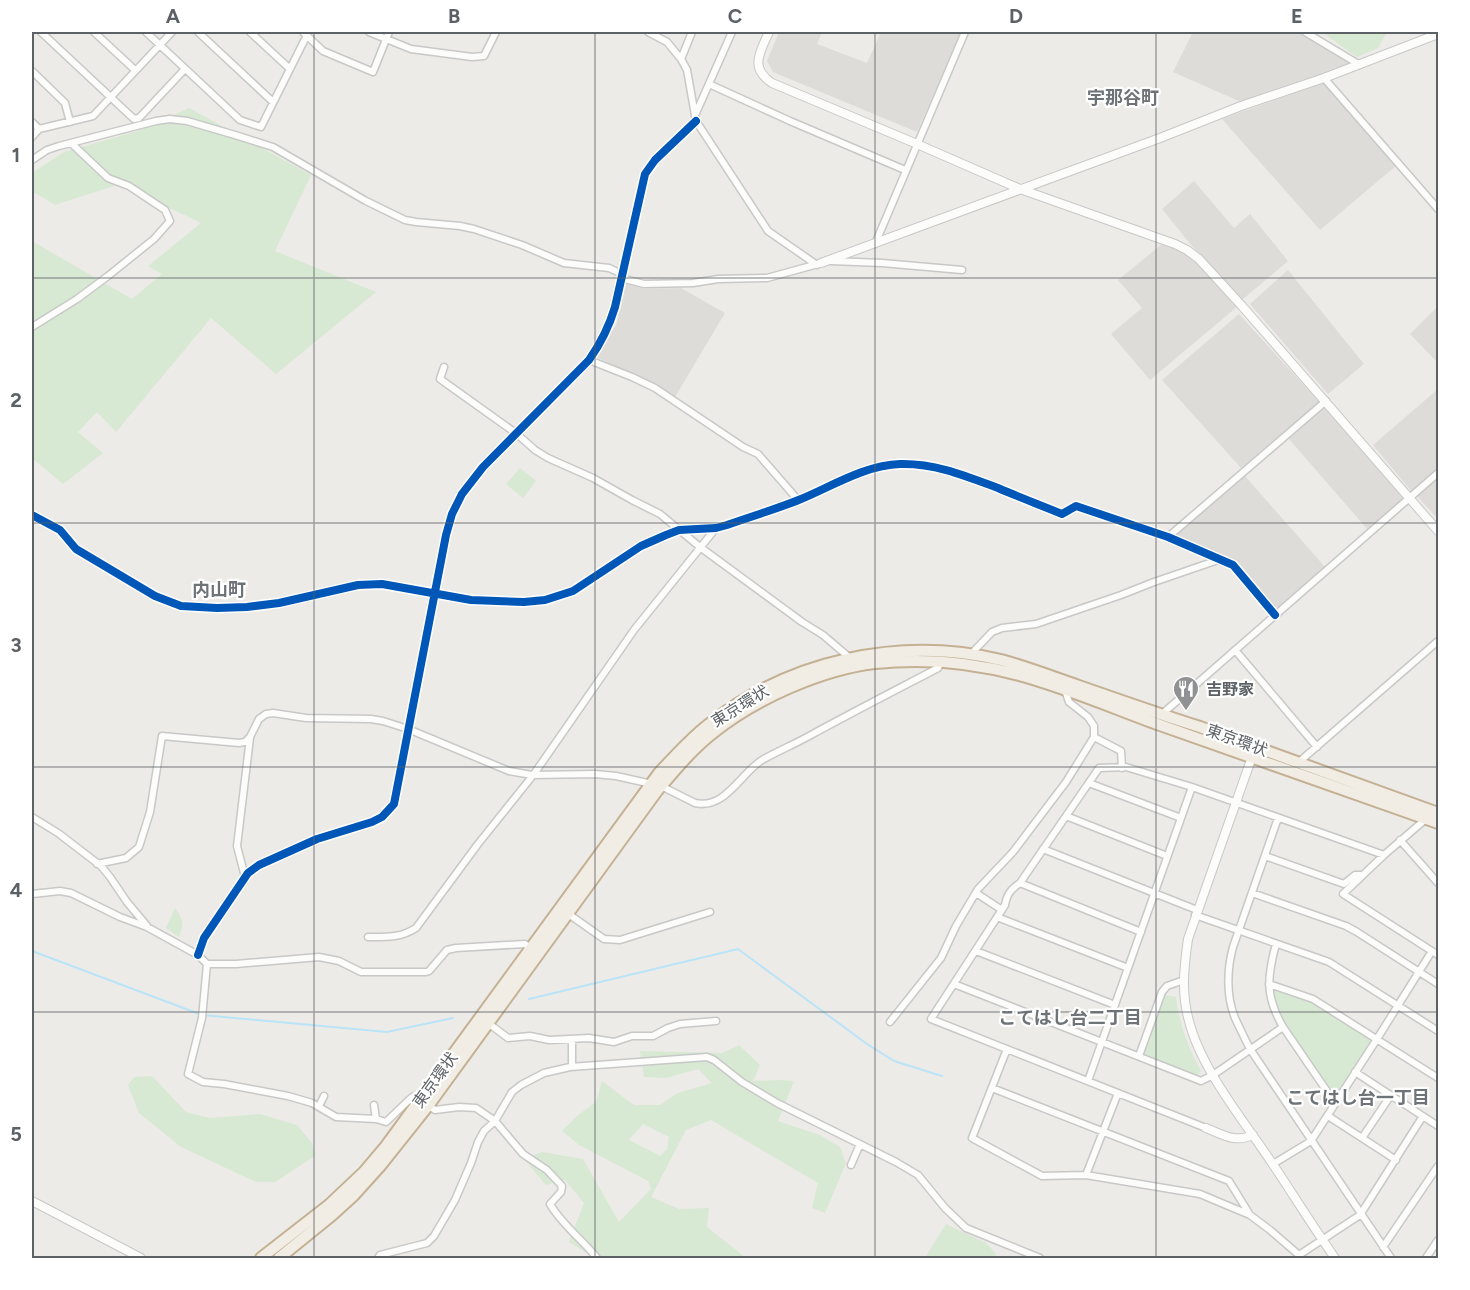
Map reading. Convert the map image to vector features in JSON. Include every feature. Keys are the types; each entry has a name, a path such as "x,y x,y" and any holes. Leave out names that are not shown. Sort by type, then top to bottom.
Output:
{"highway":[{"name":"東京環状","path":"279,1258 354,1195 381,1165 686,744 732,707 766,688 803,672 850,658 905,651 950,652 999,660 1025,667 1251,758 1434,813"},
{"name":"東京環状","path":"261,1258 329,1205 364,1172 424,1103 488,1023 535,950 567,914 656,784 714,732 740,713 775,694 806,681 873,663 913,661 963,663 1018,675 1299,762 1434,813 1438,823"}],"street":[{"path":"41,32 134,119 139,118 185,69"},
{"path":"94,32 135,70"},
{"path":"146,32 240,120 261,127 305,33 323,51 373,72 388,35"},
{"path":"32,137 39,129 93,116 172,32"},
{"path":"198,32 273,102"},
{"path":"250,32 290,69"},
{"path":"369,32 388,35 411,49 472,57 484,56 496,32"},
{"path":"648,32 667,42 681,59 687,70 696,118 768,231 822,263 882,263 962,270"},
{"path":"681,59 692,32"},
{"path":"198,955 204,938 248,873 275,857 318,839 372,822 382,817 394,804 452,514 462,494 483,467 589,360 601,342 609,326 645,174 696,118 732,32"},
{"path":"769,32 761,50 758,65 760,72 772,82 1020,189 1187,250 1199,259 1326,401 1438,531"},
{"path":"875,243 965,32"},
{"path":"1305,32 1360,65"},
{"path":"32,160 47,150 156,121 170,119 187,121 273,147 366,201 405,220 474,229 522,245 564,263 609,268 622,276 644,284 767,278 822,263 1241,106 1360,65 1438,34"},
{"path":"32,71 65,103 70,122"},
{"path":"1324,78 1438,209"},
{"path":"709,84 905,170"},
{"path":"32,122 39,129"},
{"path":"32,327 77,299 108,276 154,239 170,221 165,210 129,186 108,178 71,143"},
{"path":"589,360 655,388 743,447 758,454 798,500"},
{"path":"444,367 440,379 517,434 535,450 660,514 700,547 823,635 850,658"},
{"path":"1168,537 1326,401"},
{"path":"32,515 60,530 76,549 155,596 181,606 247,607 279,603 358,585 382,584 471,600 524,602 545,600 573,591 641,546 680,530 716,528 798,500 859,473 898,464 918,465 965,475 1062,514 1076,506 1168,537 1233,564 1275,615"},
{"path":"1157,719 1438,472"},
{"path":"368,937 398,936 416,928 532,776 634,630 716,528"},
{"path":"969,655 992,632 1002,628 1036,624 1221,559"},
{"path":"1299,762 1438,641"},
{"path":"1235,650 1317,747"},
{"path":"245,877 237,846 250,737 259,718 266,714 306,718 371,719 408,729 509,771 532,776 605,775 656,784 703,804 715,802 725,795 760,761 938,668 941,661"},
{"path":"890,1022 941,958 956,926 976,893 1013,852 1066,782 1094,737 1094,726 1088,717 1069,702 1065,690"},
{"path":"97,864 126,858 139,847 150,812 162,736 238,743 250,737"},
{"path":"1094,737 1121,751 1122,768"},
{"path":"1255,747 1188,939 1183,971 1185,1005 1195,1040 1213,1075 1335,1258"},
{"path":"1253,1135 1242,1139 1234,1138 1206,1128 931,1019 1002,910 1007,895 1020,883 1099,768 1126,767 1192,787 1384,855"},
{"path":"1089,783 1181,818"},
{"path":"1088,1081 1192,787"},
{"path":"1434,813 1400,840 1342,894 1438,955"},
{"path":"1066,816 1167,856"},
{"path":"32,817 58,833 97,864 110,877 147,927"},
{"path":"1278,818 1229,964 1229,989 1234,1016 1250,1049 1390,1258"},
{"path":"1400,840 1438,883"},
{"path":"1043,849 1239,930 1329,962 1438,1031"},
{"path":"1265,856 1344,884 1355,875 1363,875"},
{"path":"1020,883 1141,932"},
{"path":"32,894 60,891 71,893 120,918 147,927 198,955 207,964 236,964 319,957 339,961 361,972 426,972 447,950 456,948 525,944 535,950"},
{"path":"976,893 1002,910"},
{"path":"1252,893 1346,926 1438,984"},
{"path":"567,914 604,939 620,940 710,912"},
{"path":"998,916 1128,968"},
{"path":"1276,944 1269,969 1271,1001 1283,1027 1335,1103"},
{"path":"976,951 1115,1005"},
{"path":"1273,1164 1311,1141 1432,951"},
{"path":"207,964 203,1015 188,1074 203,1082 288,1096 319,1106 336,1117 376,1119 386,1122 414,1096 435,1110 474,1107 495,1120 523,1154 547,1170 562,1186 561,1192 550,1204 556,1215 597,1258"},
{"path":"1139,1056 1162,992 1167,986 1184,980"},
{"path":"954,984 1201,1080 1213,1075 1283,1027"},
{"path":"1269,984 1313,999 1438,1078"},
{"path":"488,1023 508,1038 530,1036 549,1040 589,1038 614,1042 632,1036 649,1037 680,1024 716,1021"},
{"path":"572,1040 572,1066"},
{"path":"1007,1049 972,1138 1042,1176 1086,1175 1200,1194 1250,1215 1299,1255 1360,1215 1423,1116"},
{"path":"378,1258 388,1252 427,1243 434,1236 455,1200 484,1131 495,1120 513,1092 521,1085 544,1073 572,1066 707,1057 777,1103 896,1161 918,1175 949,1212 966,1228 1040,1258"},
{"path":"1355,1072 1438,1126"},
{"path":"992,1088 1229,1181 1250,1215"},
{"path":"1086,1175 1118,1093"},
{"path":"1362,1138 1391,1095"},
{"path":"319,1106 324,1096"},
{"path":"374,1104 376,1119"},
{"path":"1328,1116 1396,1160"},
{"path":"851,1165 860,1144"},
{"path":"1383,1247 1438,1166"},
{"path":"32,1202 141,1258"},
{"path":"1426,1258 1438,1240"}],"shaded area":[{"path":"779,32 822,32 817,44 867,63 881,32 961,32 917,132 773,72 767,61"},
{"path":"1193,32 1298,32 1353,64 1241,102 1173,72"},
{"path":"1325,82 1397,165 1320,230 1222,119"},
{"path":"1194,181 1234,228 1250,214 1288,261 1242,300 1192,246 1162,209"},
{"path":"1162,244 1183,252 1197,262 1238,306 1150,380 1111,334 1142,308 1118,280"},
{"path":"1288,270 1364,364 1328,394 1250,304"},
{"path":"625,282 644,289 681,288 725,313 675,397 597,357 617,323"},
{"path":"1438,306 1438,363 1410,334"},
{"path":"1239,314 1319,402 1241,468 1162,380"},
{"path":"1438,389 1438,469 1412,492 1373,445"},
{"path":"1325,408 1406,498 1368,530 1289,439"},
{"path":"1244,475 1326,568 1280,607 1272,607 1234,560 1175,535"},
{"path":"1438,478 1438,519 1417,496"}],"green space":[{"path":"1322,32 1387,32 1378,48 1357,57"},
{"path":"189,108 311,175 275,251 376,292 276,374 211,318 116,432 97,412 78,432 103,453 63,484 32,458 32,241 132,299 162,274 148,266 201,223 120,184 55,205 32,191 32,173 64,152 141,130"},
{"path":"520,468 536,481 523,498 506,484"},
{"path":"175,908 182,922 179,937 166,928"},
{"path":"1276,988 1313,1001 1369,1036 1370,1042 1339,1092 1332,1093 1290,1031 1277,1004 1273,991"},
{"path":"1164,995 1176,997 1185,1035 1201,1071 1197,1076 1145,1056 1144,1051"},
{"path":"739,1045 760,1065 753,1081 794,1081 778,1121 820,1135 840,1147 846,1163 825,1213 812,1208 818,1183 711,1120 686,1130 651,1197 679,1209 709,1208 707,1227 746,1258 595,1258 569,1242 584,1203 565,1180 546,1185 524,1159 542,1152 583,1159 619,1222 651,1189 648,1181 579,1145 562,1131 596,1102 602,1081 634,1105 660,1105 678,1093 712,1083 698,1069 666,1078 644,1077 640,1051 722,1053","holes":["643,1124 669,1137 667,1149 660,1156 629,1140"]},
{"path":"152,1076 186,1112 210,1118 260,1114 297,1125 312,1143 315,1156 275,1182 256,1182 181,1147 139,1113 128,1085 134,1077"},
{"path":"946,1224 986,1243 996,1254 994,1258 925,1258"}],"waterway":[{"path":"529,999 738,949 867,1044 894,1061 942,1076"},
{"path":"32,951 202,1015 387,1032 453,1018"}],"cycle path":[{"path":"198,955 204,938 248,873 259,865 317,839 372,822 382,817 394,804 452,514 462,494 483,467 589,360 607,328 615,307 645,174 655,160 696,121"},
{"path":"32,515 60,530 76,549 155,596 181,606 247,607 279,603 358,585 382,584 471,600 524,602 545,600 573,591 641,546 679,530 716,528 727,525 792,503 862,472 887,465 913,464 962,475 1062,514 1076,506 1168,537 1233,565 1275,615"}],"place":[{"name":"吉野家","path":"1186,712"}],"district":[{"name":"宇那谷町","path":"1123,98"},
{"name":"内山町","path":"219,590"},
{"name":"こてはし台二丁目","path":"1070,1018"},
{"name":"こてはし台一丁目","path":"1358,1098"}]}
